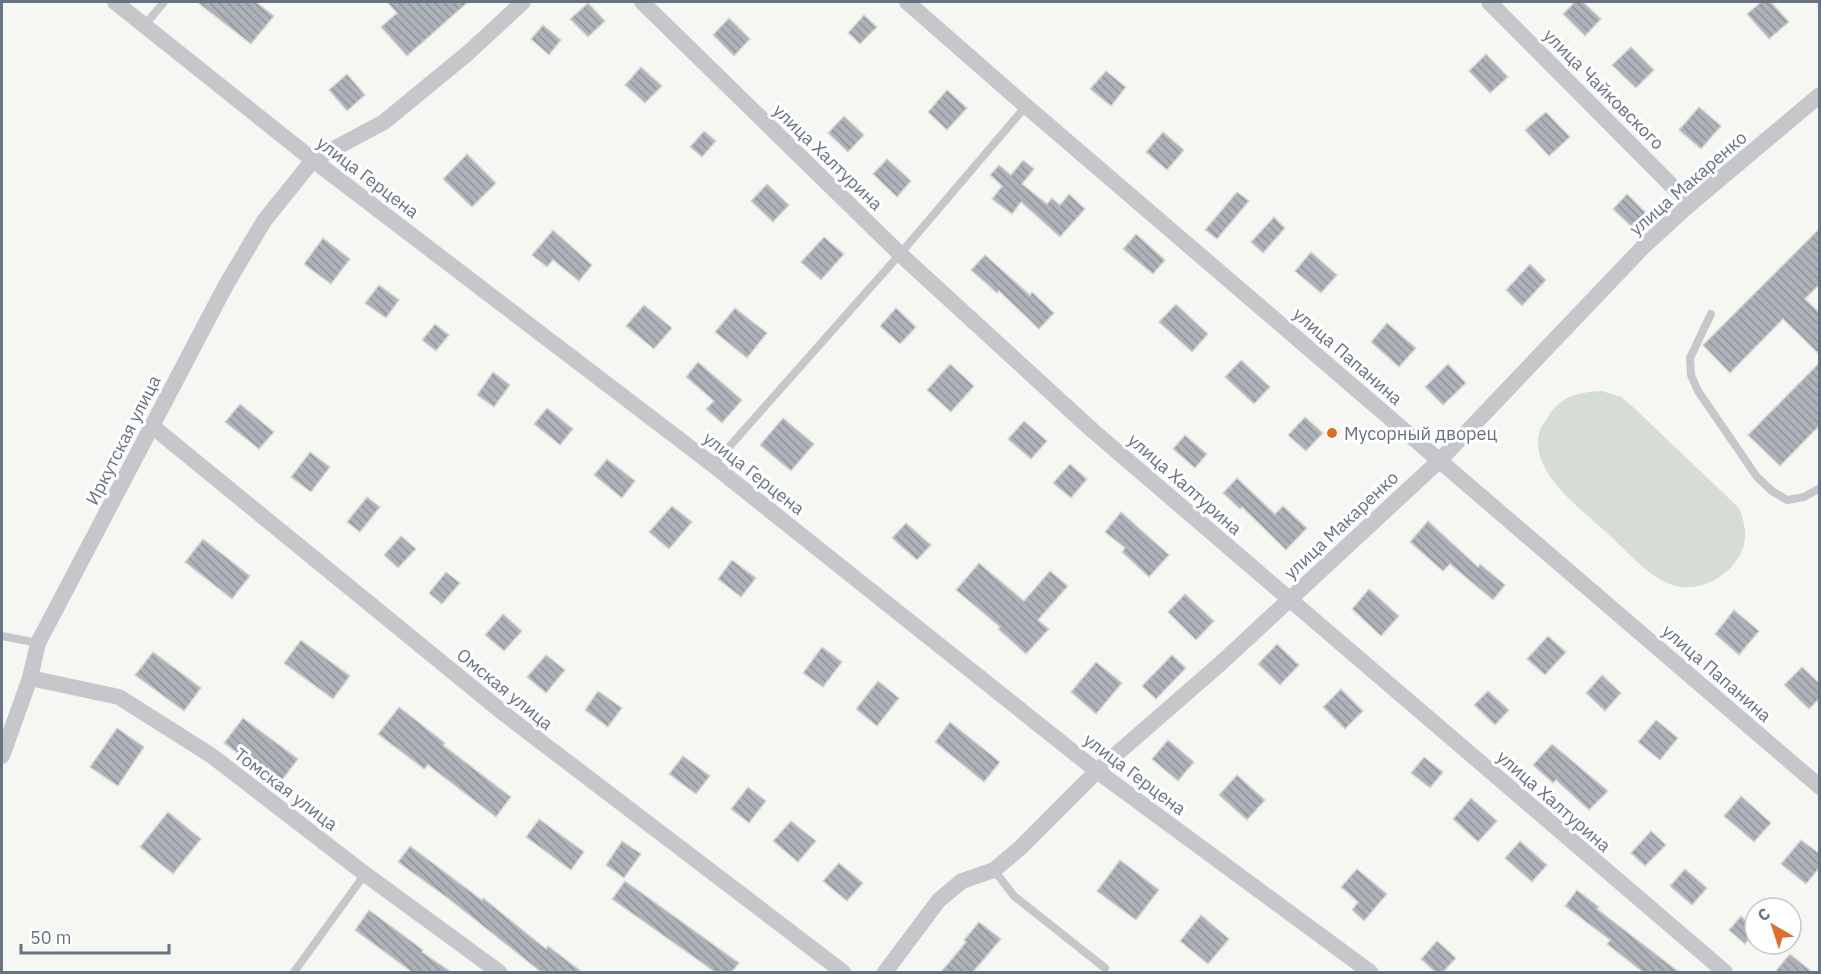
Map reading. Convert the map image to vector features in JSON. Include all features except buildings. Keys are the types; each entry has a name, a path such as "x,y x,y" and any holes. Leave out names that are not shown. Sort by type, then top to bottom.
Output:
{"street":[{"name":"улица Герцена","path":"115,2 313,160 713,465 1097,771 1370,972"},
{"path":"313,160 384,122 468,53 524,2"},
{"name":"улица Халтурина","path":"642,2 900,254 1092,430 1725,972"},
{"name":"улица Папанина","path":"907,2 1820,787"},
{"name":"улица Чайковского","path":"1489,2 1690,204"},
{"name":"улица Макаренко","path":"885,972 939,900 962,881 994,870 1020,848 1097,771 1221,663 1440,460 1644,246 1690,204 1820,95"},
{"name":"Иркутская улица","path":"2,756 30,678 38,643 226,285 264,221 313,160"},
{"name":"Омская улица","path":"152,426 507,717 843,972"},
{"name":"Томская улица","path":"30,678 119,697 212,756 365,874 499,972"}],"lane":[{"path":"145,26 164,2"},
{"path":"713,465 900,254 1026,106"},
{"path":"1711,314 1690,358 1691,375 1698,391 1757,477 1772,491 1787,500 1804,497 1820,488"},
{"path":"2,636 38,643"},
{"path":"994,870 1014,896 1105,968"},
{"path":"294,972 365,874"}],"shaded area":[{"path":"1602,391 1621,397 1634,408 1739,508 1745,530 1742,550 1729,570 1716,579 1693,587 1685,587 1668,583 1649,572 1560,490 1542,463 1538,448 1539,433 1558,404 1571,396"}],"place":[{"name":"Мусорный дворец","path":"1332,433"}]}
